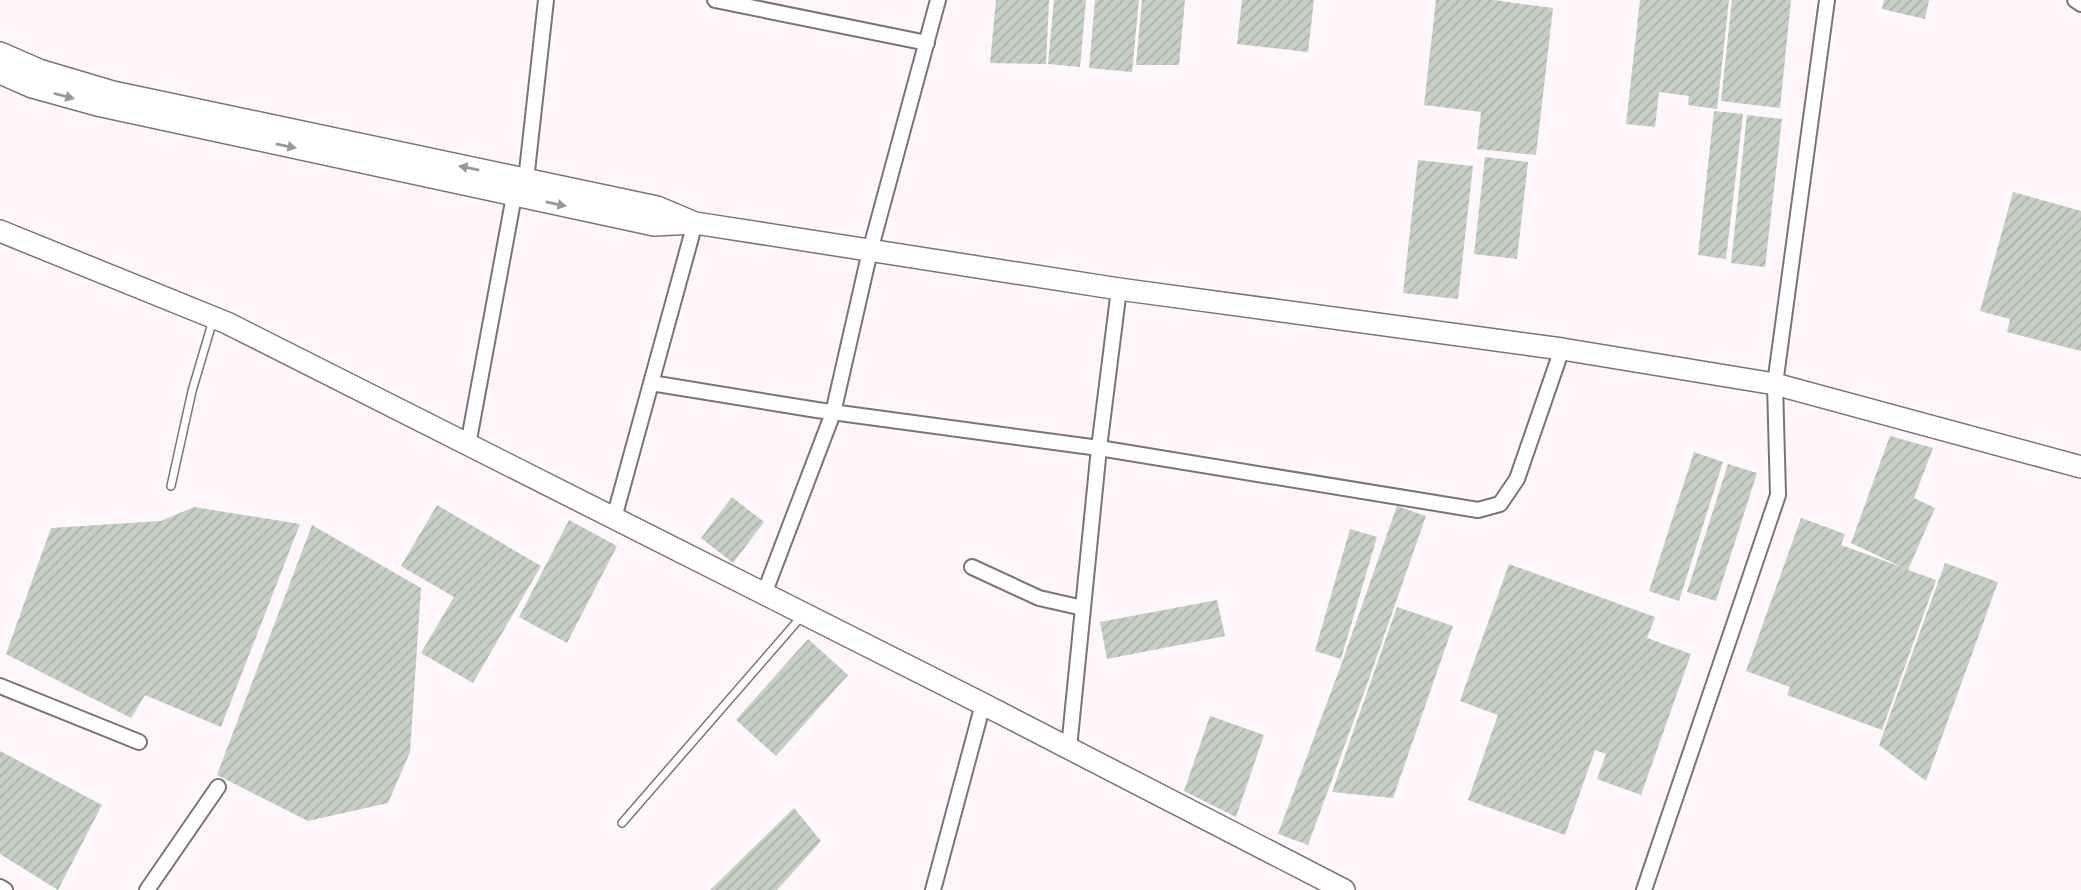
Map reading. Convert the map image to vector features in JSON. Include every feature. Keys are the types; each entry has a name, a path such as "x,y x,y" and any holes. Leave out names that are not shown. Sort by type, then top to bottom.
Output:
{"street":[{"path":"468,445 520,188 546,0"},
{"path":"715,0 926,43"},
{"path":"764,594 833,412 870,251 938,0"},
{"path":"1644,890 1778,495 1775,384 1827,0"},
{"path":"2075,0 2081,4"},
{"path":"0,53 39,70 113,92 520,188 654,225 695,223 1119,289 1562,349 1775,384 2081,467"},
{"path":"0,73 32,87 97,105 520,188"},
{"path":"614,518 695,223"},
{"path":"0,231 214,318 983,704 1344,890"},
{"path":"1069,748 1099,448 1119,289"},
{"path":"651,383 833,412 1099,448 1478,510 1500,504 1517,479 1562,349"},
{"path":"972,567 1039,598 1083,608"},
{"path":"0,686 139,742"},
{"path":"933,890 983,704"},
{"path":"147,890 218,788"},
{"path":"0,887 5,890"}],"lane":[{"path":"171,486 192,391 214,318"},
{"path":"622,822 804,614"}],"building":[{"path":"996,0 1049,0 1046,64 990,63"},
{"path":"1054,0 1086,0 1080,67 1048,64"},
{"path":"1095,0 1139,0 1132,72 1089,68"},
{"path":"1142,0 1185,0 1179,65 1136,65"},
{"path":"1242,0 1314,0 1308,52 1237,44"},
{"path":"1436,0 1493,0 1553,8 1536,155 1477,149 1481,112 1424,105"},
{"path":"1640,0 1729,0 1717,109 1688,105 1689,96 1659,92 1655,127 1626,124"},
{"path":"1732,0 1791,0 1780,108 1721,101"},
{"path":"1884,0 1929,0 1925,19 1882,9"},
{"path":"1714,111 1743,114 1726,259 1698,255"},
{"path":"1747,115 1782,119 1765,267 1731,263"},
{"path":"1485,157 1528,162 1517,259 1474,254"},
{"path":"1418,160 1473,166 1458,299 1403,293"},
{"path":"2013,192 2081,211 2081,351 2007,332 2010,319 1980,311"},
{"path":"1890,436 1933,448 1914,498 1935,508 1908,570 1936,580 1882,730 1787,695 1790,687 1746,671 1801,518 1845,534 1841,545 1904,568 1851,543"},
{"path":"1694,452 1723,462 1679,601 1649,591"},
{"path":"1728,464 1757,473 1716,601 1687,592"},
{"path":"732,497 764,522 733,563 701,538"},
{"path":"437,505 541,566 473,683 421,653 454,597 401,566"},
{"path":"1397,506 1426,516 1308,845 1278,834"},
{"path":"194,507 300,524 221,727 145,695 131,718 6,654 51,528 161,521"},
{"path":"569,520 617,546 567,643 519,617"},
{"path":"312,525 421,588 410,752 388,803 308,821 217,775"},
{"path":"1350,529 1377,537 1341,659 1315,651"},
{"path":"1945,563 1998,582 1926,781 1879,745"},
{"path":"1509,564 1655,617 1647,638 1691,654 1641,795 1597,779 1606,754 1595,750 1565,835 1468,800 1498,715 1460,701"},
{"path":"1217,600 1225,636 1107,659 1100,622"},
{"path":"1397,607 1453,626 1393,798 1332,792"},
{"path":"808,639 848,675 776,756 736,720"},
{"path":"1210,716 1264,735 1236,817 1184,791"},
{"path":"0,751 102,805 58,890 0,854"},
{"path":"794,808 821,841 777,890 710,890"}]}
